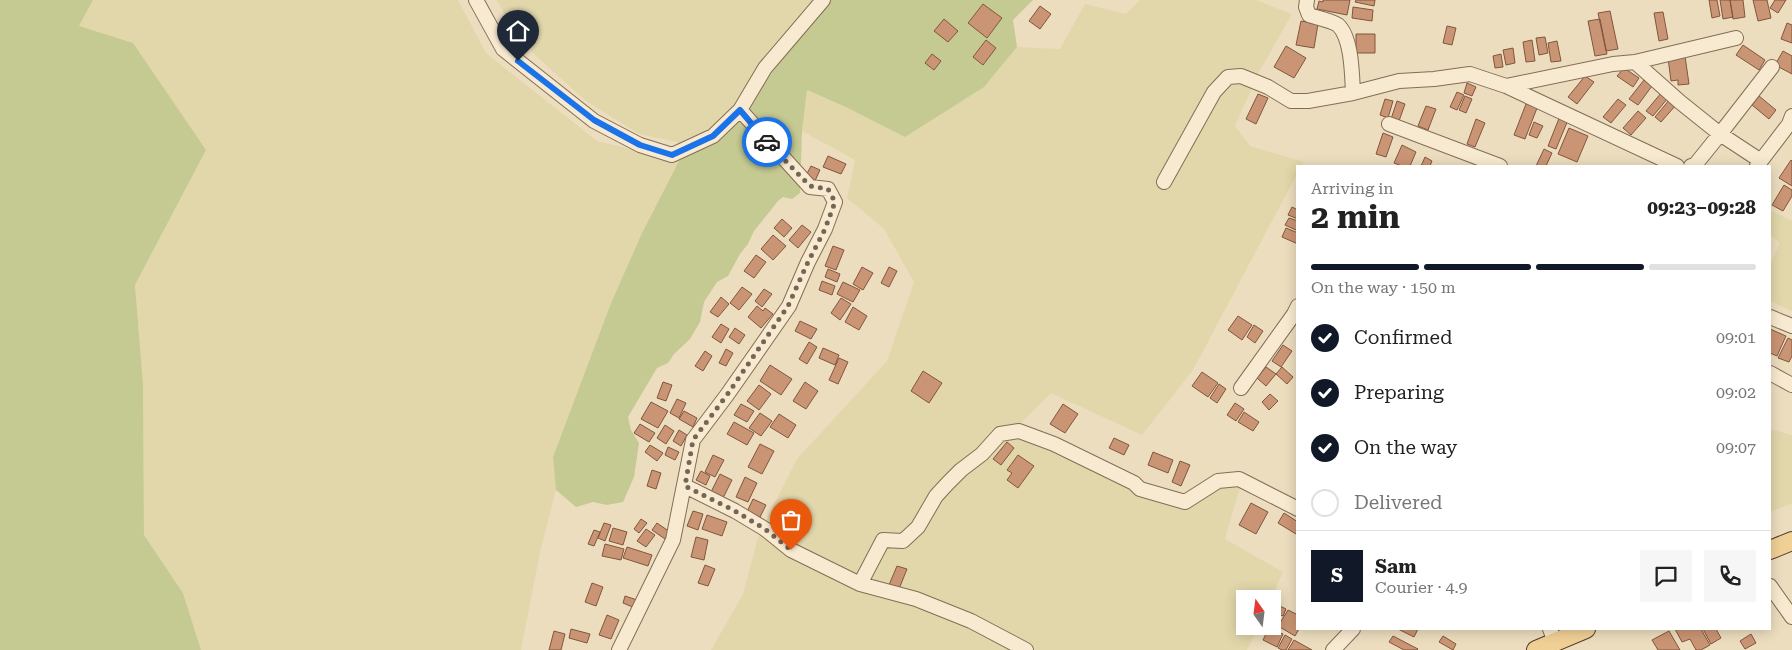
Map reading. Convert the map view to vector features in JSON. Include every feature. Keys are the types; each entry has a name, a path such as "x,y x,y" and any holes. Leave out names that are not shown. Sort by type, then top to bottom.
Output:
{"main road":[{"path":"1771,550 1792,540"},
{"path":"1536,650 1553,635 1580,630"}],"street":[{"path":"476,0 503,49 594,120 640,145 672,155 713,136 740,110 765,68 823,0"},
{"path":"1307,0 1306,7 1309,15 1336,24 1344,32 1354,93"},
{"path":"1506,86 1613,64 1635,62 1736,38"},
{"path":"1635,62 1680,102 1759,164 1789,124 1792,116"},
{"path":"1694,165 1772,67"},
{"path":"1164,182 1214,92 1228,77 1241,76 1268,87 1292,101 1308,102 1354,93 1399,81 1470,74 1506,86 1675,165"},
{"path":"619,650 673,540 693,440 727,395 788,306 825,229 835,202 828,189 810,186 740,110"},
{"path":"1389,124 1497,165"},
{"path":"1241,388 1296,310"},
{"path":"1771,317 1792,326"},
{"path":"1771,374 1792,385"},
{"path":"860,584 883,540 903,541 918,527 936,496 961,470 982,454 1000,434 1019,431 1054,444 1134,483 1140,489 1185,502 1218,481 1240,478 1296,508"},
{"path":"685,486 735,511 765,529 791,550 860,584 916,599 971,621 1026,650"},
{"path":"1771,587 1792,617"},
{"path":"1333,650 1352,630"}],"shaded area":[{"path":"93,0 458,0 486,53 597,141 679,161 642,233 611,303 553,457 556,490 540,552 521,650 201,650 183,593 144,535 143,384 135,285 206,150 79,26"},
{"path":"497,0 827,0 721,124 707,133 682,143 639,134 586,101 535,55 506,17"},
{"path":"1140,0 1256,0 1292,14 1259,72 1235,126 1250,146 1304,162 1302,165 1296,165 1296,176 1193,370 1142,435 1051,393 1021,423 1134,483 1189,495 1242,480 1225,539 1283,572 1275,590 1236,590 1236,635 1254,635 1247,650 711,650 743,594 759,534 797,459 887,361 914,282 884,229 847,198 855,160 802,131 807,90 848,108 984,87 1017,47 1060,49 1085,4 1126,14"},
{"path":"1771,210 1792,221 1792,311 1771,301 1771,262 1780,243 1771,236"},
{"path":"1771,429 1792,435 1792,503 1771,512"}],"green space":[{"path":"0,0 93,0 79,26 133,43 206,150 135,285 143,384 144,535 183,593 201,650 0,650"},
{"path":"827,0 1033,0 1013,20 1017,47 984,87 905,137 807,90 802,131 800,193 792,199 783,197 778,201 754,231 728,276 717,282 704,302 700,322 690,339 674,354 668,363 657,368 628,417 631,430 639,443 634,477 623,502 607,505 593,502 576,507 556,490 553,457 611,303 642,233 679,161 739,116"}],"building":[{"path":"1323,0 1350,0 1347,15 1317,9 1319,1 1323,2"},
{"path":"1356,0 1375,0 1374,6 1355,2"},
{"path":"1709,0 1717,0 1720,16 1712,18"},
{"path":"1720,0 1730,0 1733,17 1723,19"},
{"path":"1730,0 1743,0 1745,17 1733,19"},
{"path":"1753,0 1767,0 1771,18 1758,21"},
{"path":"1775,0 1786,0 1778,13 1770,8"},
{"path":"983,4 1002,18 987,38 968,23"},
{"path":"1040,6 1051,14 1040,29 1029,21"},
{"path":"1353,7 1373,10 1372,21 1352,18"},
{"path":"1610,11 1618,49 1606,51 1598,13"},
{"path":"1663,12 1668,39 1659,41 1654,13"},
{"path":"944,19 958,31 948,42 934,31"},
{"path":"1600,19 1607,54 1595,56 1588,21"},
{"path":"1301,21 1318,24 1314,48 1296,45"},
{"path":"1787,23 1792,25 1792,43 1781,39"},
{"path":"1447,26 1456,28 1452,45 1443,43"},
{"path":"1356,34 1375,34 1375,53 1356,53"},
{"path":"1545,37 1548,53 1539,55 1536,38"},
{"path":"986,40 996,48 983,65 973,57"},
{"path":"1532,40 1535,61 1526,62 1523,42"},
{"path":"1557,41 1561,61 1551,62 1548,43"},
{"path":"1743,45 1765,60 1759,70 1736,55"},
{"path":"1286,46 1306,58 1294,78 1274,67"},
{"path":"1513,48 1515,63 1506,65 1503,50"},
{"path":"1783,51 1792,56 1792,74 1775,65"},
{"path":"932,54 941,61 934,70 925,63"},
{"path":"1501,54 1503,67 1495,68 1493,56"},
{"path":"1685,56 1689,84 1678,85 1678,80 1671,81 1668,58"},
{"path":"1624,68 1639,78 1633,87 1617,76"},
{"path":"1585,76 1594,82 1577,104 1568,97"},
{"path":"1644,80 1652,86 1638,105 1629,99"},
{"path":"1467,83 1476,87 1472,96 1464,93"},
{"path":"1457,92 1464,95 1457,110 1450,107"},
{"path":"1662,92 1668,98 1653,116 1646,111"},
{"path":"1258,94 1268,98 1256,124 1246,119"},
{"path":"1465,96 1472,99 1466,113 1459,110"},
{"path":"1759,96 1776,110 1769,119 1752,105"},
{"path":"1385,99 1393,101 1388,118 1380,115"},
{"path":"1618,99 1626,105 1611,123 1603,117"},
{"path":"1670,99 1676,105 1661,122 1655,117"},
{"path":"1397,101 1405,104 1399,121 1391,119"},
{"path":"1526,104 1537,108 1525,139 1514,135"},
{"path":"1426,106 1436,109 1428,130 1418,126"},
{"path":"1638,111 1646,118 1631,135 1623,128"},
{"path":"1560,116 1568,120 1556,149 1548,146"},
{"path":"1476,119 1485,123 1475,147 1467,144"},
{"path":"1534,122 1543,126 1537,138 1529,135"},
{"path":"1569,128 1588,136 1577,162 1558,154"},
{"path":"1383,133 1393,137 1386,157 1376,154"},
{"path":"1402,145 1416,152 1410,165 1394,163"},
{"path":"1544,149 1552,153 1546,165 1536,165"},
{"path":"828,156 846,164 841,174 823,167"},
{"path":"1425,157 1432,161 1430,165 1421,165"},
{"path":"1792,161 1792,186 1779,178"},
{"path":"811,166 820,170 813,185 803,181"},
{"path":"1784,185 1792,190 1792,196 1783,211 1772,205"},
{"path":"1292,207 1296,209 1296,218 1288,215"},
{"path":"1289,218 1296,220 1296,230 1285,225"},
{"path":"782,219 792,228 784,237 774,228"},
{"path":"802,225 811,232 798,248 789,240"},
{"path":"1286,228 1296,232 1296,243 1282,237"},
{"path":"773,235 786,246 773,260 761,249"},
{"path":"833,246 844,250 836,270 825,266"},
{"path":"756,255 766,262 754,278 744,271"},
{"path":"862,267 873,273 863,290 853,284"},
{"path":"889,267 897,271 889,287 881,283"},
{"path":"828,269 840,274 837,282 825,277"},
{"path":"822,281 835,286 832,295 819,290"},
{"path":"843,282 860,290 853,302 837,294"},
{"path":"742,287 752,294 739,310 730,303"},
{"path":"764,289 772,294 762,307 755,301"},
{"path":"721,297 729,304 718,317 710,312"},
{"path":"841,298 851,304 840,320 831,313"},
{"path":"757,306 763,311 765,308 773,314 761,328 748,317"},
{"path":"853,307 867,316 859,330 845,322"},
{"path":"1238,316 1252,325 1242,340 1228,330"},
{"path":"800,321 817,329 811,339 795,331"},
{"path":"721,324 729,329 721,343 712,337"},
{"path":"1254,325 1263,331 1255,343 1247,337"},
{"path":"735,328 745,335 739,344 729,337"},
{"path":"1771,329 1786,336 1777,356 1771,353"},
{"path":"1788,338 1792,340 1792,356 1789,362 1778,358"},
{"path":"809,342 817,347 807,364 799,359"},
{"path":"1283,345 1292,351 1281,367 1272,361"},
{"path":"823,348 839,355 835,365 819,358"},
{"path":"726,349 733,353 726,366 719,363"},
{"path":"705,351 712,356 703,371 695,366"},
{"path":"839,358 848,362 838,384 829,380"},
{"path":"770,365 792,379 781,395 760,381"},
{"path":"1266,367 1276,374 1266,386 1257,378"},
{"path":"1282,367 1293,377 1287,384 1276,374"},
{"path":"923,371 942,383 929,403 911,391"},
{"path":"1202,372 1218,383 1208,397 1192,386"},
{"path":"663,382 672,385 666,401 657,398"},
{"path":"805,382 818,391 806,409 793,401"},
{"path":"1219,384 1226,389 1217,403 1210,398"},
{"path":"759,385 771,394 759,410 747,401"},
{"path":"1270,394 1278,401 1269,410 1262,402"},
{"path":"677,399 686,403 679,418 670,413"},
{"path":"651,402 668,411 658,428 641,419"},
{"path":"1235,403 1244,409 1236,421 1227,415"},
{"path":"741,404 754,411 747,422 734,415"},
{"path":"1063,404 1078,414 1065,433 1050,424"},
{"path":"684,411 697,418 693,427 679,419"},
{"path":"1244,412 1259,422 1253,431 1238,422"},
{"path":"760,413 772,421 761,436 749,428"},
{"path":"779,414 796,425 788,438 770,427"},
{"path":"734,422 754,433 747,445 727,434"},
{"path":"640,424 655,433 649,442 634,433"},
{"path":"665,425 674,431 666,444 657,438"},
{"path":"679,430 687,435 681,446 673,441"},
{"path":"1114,438 1129,445 1124,455 1109,448"},
{"path":"1007,442 1014,448 1001,465 993,459"},
{"path":"760,444 774,451 762,474 748,467"},
{"path":"650,445 663,453 657,461 645,452"},
{"path":"668,447 679,452 675,460 665,455"},
{"path":"1153,452 1173,460 1168,473 1148,465"},
{"path":"713,455 724,460 715,477 705,472"},
{"path":"1018,455 1034,466 1018,488 1007,480 1012,473 1007,470"},
{"path":"1180,461 1190,465 1181,486 1172,482"},
{"path":"652,470 661,473 656,489 647,486"},
{"path":"701,471 710,476 706,485 696,480"},
{"path":"720,474 732,480 721,502 709,496"},
{"path":"745,477 757,483 748,502 736,497"},
{"path":"753,499 766,505 758,521 745,516"},
{"path":"1251,503 1268,512 1256,534 1239,525"},
{"path":"693,511 703,514 698,530 687,526"},
{"path":"1284,513 1296,521 1296,534 1278,523"},
{"path":"707,515 727,522 722,536 702,529"},
{"path":"641,519 647,523 639,533 634,529"},
{"path":"604,523 611,525 605,541 598,538"},
{"path":"657,523 670,532 665,539 652,530"},
{"path":"613,528 627,532 623,545 609,541"},
{"path":"646,529 655,535 646,547 637,541"},
{"path":"594,530 600,532 594,546 588,544"},
{"path":"696,537 708,540 704,560 691,557"},
{"path":"605,544 624,549 621,560 602,556"},
{"path":"627,547 652,555 648,566 623,558"},
{"path":"705,565 715,569 708,586 698,583"},
{"path":"897,566 907,569 899,589 889,585"},
{"path":"592,583 603,587 596,606 585,602"},
{"path":"625,596 637,600 635,608 623,603"},
{"path":"1281,606 1286,609 1283,616 1281,615"},
{"path":"1288,610 1296,614 1296,630 1298,630 1295,636 1281,628 1281,621"},
{"path":"607,615 619,620 611,639 599,635"},
{"path":"571,629 590,634 587,643 569,638"},
{"path":"1400,630 1418,630 1414,637"},
{"path":"1676,630 1702,630 1710,645 1701,650 1696,650 1690,639 1682,642"},
{"path":"1704,630 1717,630 1721,638 1711,644"},
{"path":"554,631 565,634 561,650 549,650"},
{"path":"1669,631 1680,650 1658,650 1652,640"},
{"path":"1283,634 1277,647 1263,640 1266,635"},
{"path":"1751,634 1756,643 1745,649 1740,641"},
{"path":"1285,635 1292,639 1286,650 1282,650 1278,648"},
{"path":"1393,636 1418,649 1404,650 1389,642"},
{"path":"1443,636 1456,644 1453,650 1439,642"},
{"path":"1294,640 1312,650 1288,650"}],"way so far":[{"path":"767,142 810,186 828,189 835,202 825,229 788,306 727,395 693,440 685,486 735,511 765,529 791,550"}],"route":[{"path":"518,61 594,120 640,145 672,155 713,136 740,110 767,142"}]}
